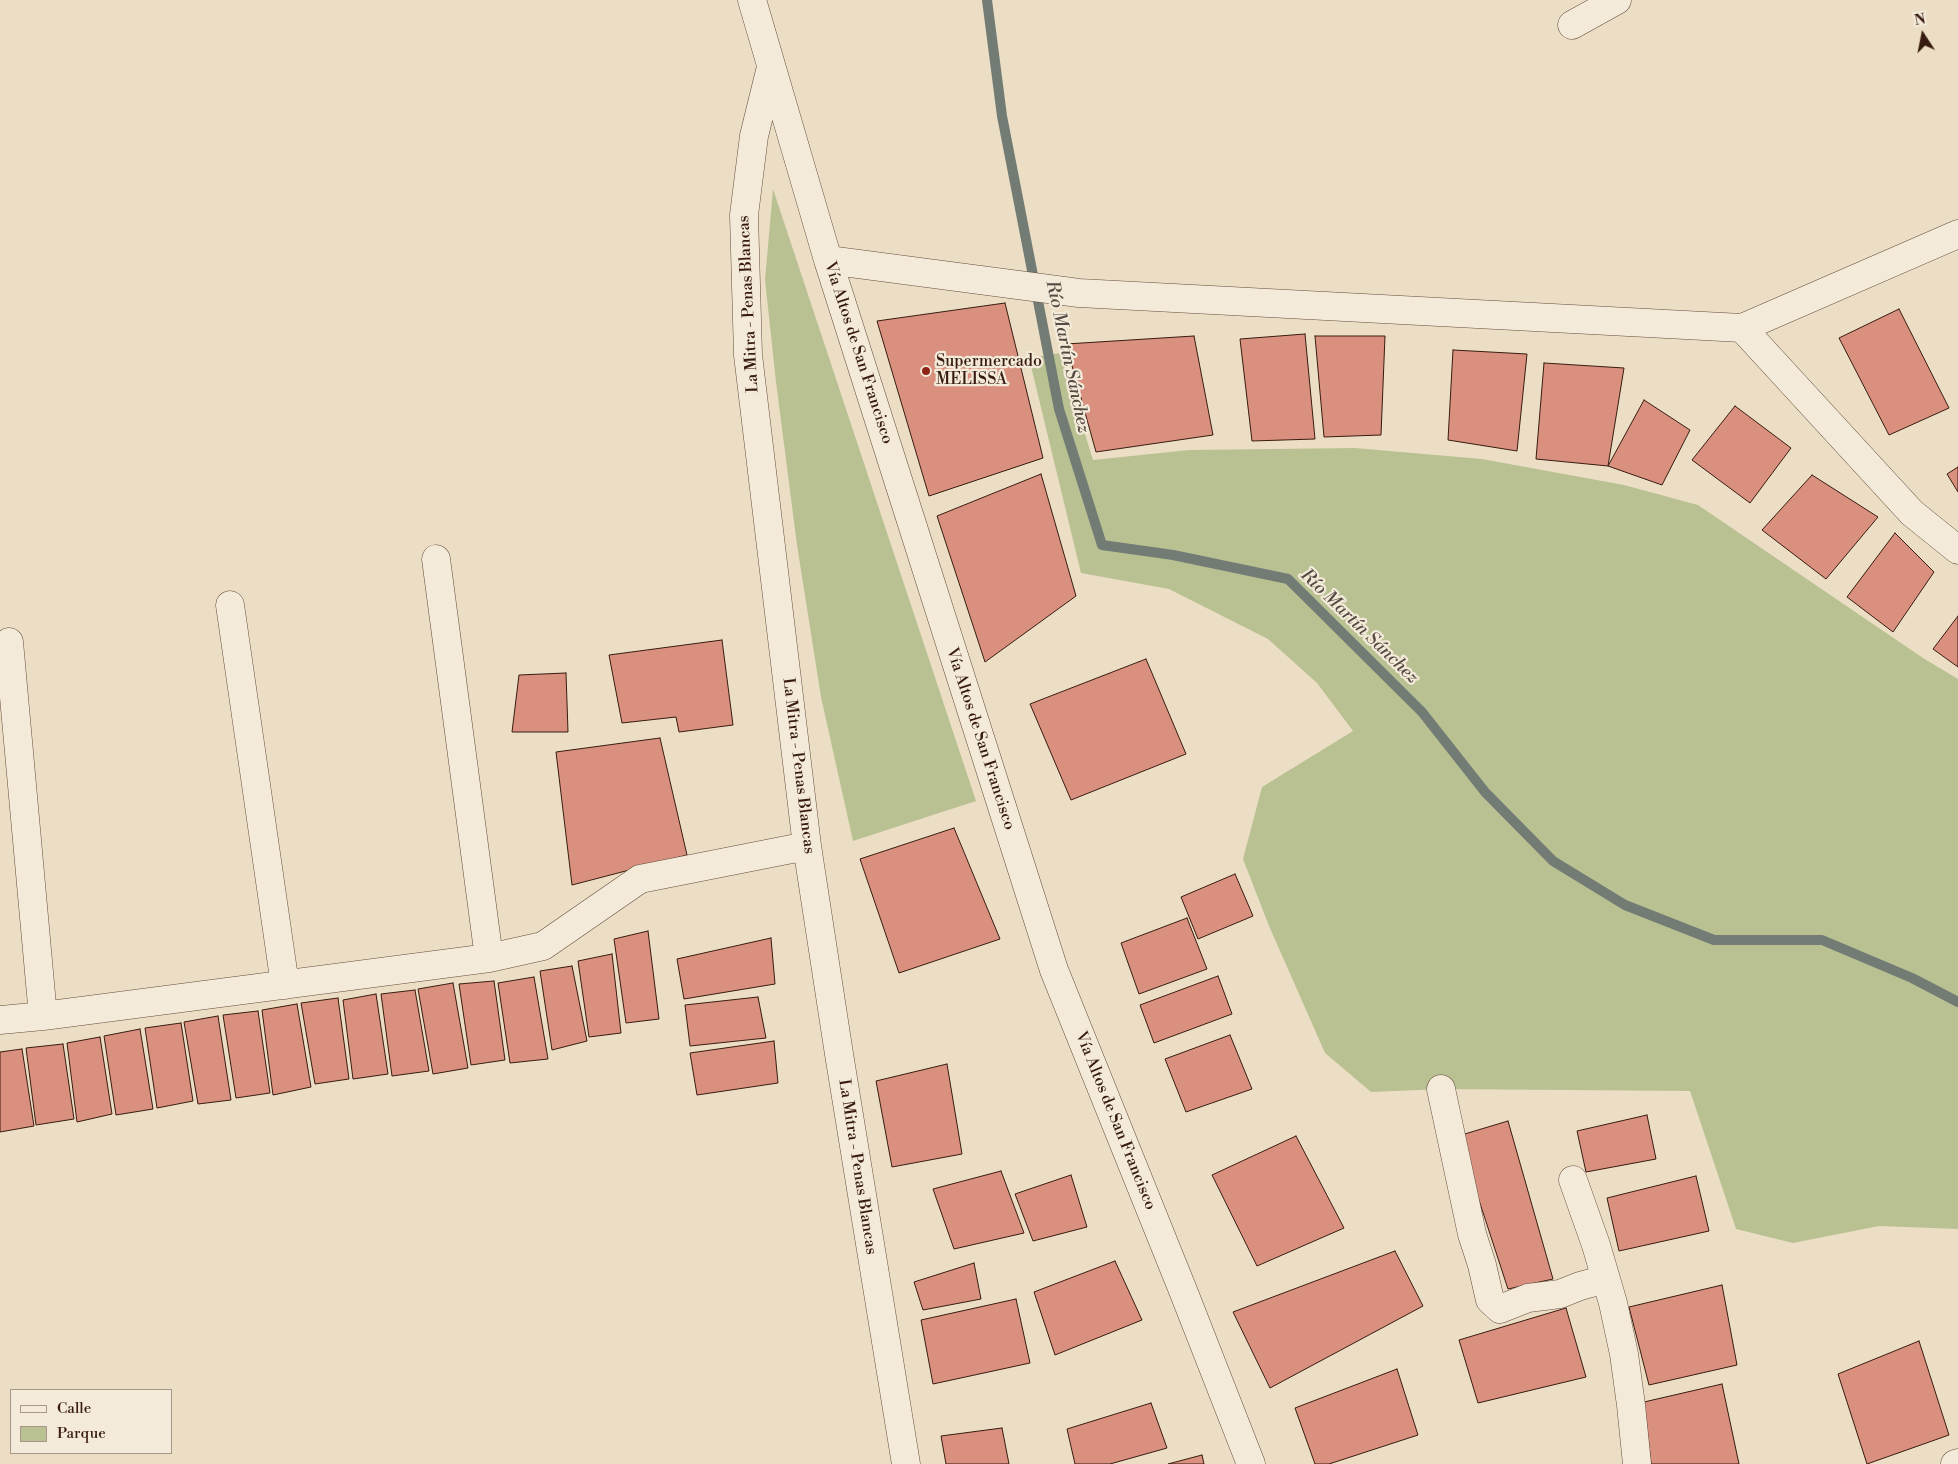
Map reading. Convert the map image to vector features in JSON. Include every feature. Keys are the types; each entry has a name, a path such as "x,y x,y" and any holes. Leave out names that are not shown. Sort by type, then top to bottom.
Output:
{"street":[{"name":"Vía Altos de San Francisco","path":"752,0 828,260 1054,970 1251,1464"},
{"path":"1572,25 1617,0"},
{"name":"La Mitra - Penas Blancas","path":"771,66 754,136 744,215 748,355 807,846 840,1064 906,1464"},
{"path":"828,260 1079,293 1742,328 1958,234"},
{"path":"1742,328 1912,513 1958,550"},
{"path":"436,559 489,958"},
{"path":"230,605 284,985"},
{"path":"9,642 44,1016"},
{"path":"0,1020 44,1016 489,958 543,946 640,878 807,846"},
{"path":"1442,1089 1472,1234 1482,1264 1490,1300 1500,1309 1528,1298 1560,1294 1606,1279"},
{"path":"1573,1180 1606,1279 1624,1354 1637,1464"}],"green space":[{"path":"773,189 976,801 853,841 821,697 797,545 776,382 765,280"},
{"path":"1060,353 1093,460 1189,450 1355,448 1482,459 1624,485 1698,505 1923,658 1958,679 1958,1229 1879,1226 1793,1243 1736,1229 1690,1091 1441,1089 1371,1092 1325,1053 1269,926 1243,859 1262,787 1353,731 1317,683 1268,639 1169,589 1081,573 1029,358"}],"building":[{"path":"1005,303 1043,458 929,496 877,321"},
{"path":"1899,309 1949,408 1889,435 1839,338"},
{"path":"1305,334 1315,439 1252,441 1240,339"},
{"path":"1194,336 1213,435 1096,452 1066,344"},
{"path":"1315,336 1385,336 1381,435 1324,437"},
{"path":"1453,350 1527,354 1517,451 1448,440"},
{"path":"1544,363 1624,368 1608,466 1536,459"},
{"path":"1644,400 1690,430 1662,485 1608,466"},
{"path":"1735,406 1791,448 1750,503 1692,460"},
{"path":"1958,467 1958,492 1947,474"},
{"path":"1041,474 1076,596 985,662 937,516"},
{"path":"1812,475 1878,517 1826,579 1762,530"},
{"path":"1895,533 1934,572 1893,632 1847,597"},
{"path":"1958,616 1958,667 1933,649"},
{"path":"722,640 733,725 679,732 676,717 622,723 609,655"},
{"path":"1146,659 1186,754 1071,800 1030,704"},
{"path":"566,673 568,732 512,732 519,675"},
{"path":"660,738 687,855 572,885 556,752"},
{"path":"954,828 1000,939 899,973 860,859"},
{"path":"1235,874 1253,916 1198,939 1181,897"},
{"path":"1187,918 1207,969 1139,994 1121,943"},
{"path":"648,931 659,1019 626,1023 614,939"},
{"path":"771,938 775,984 684,999 677,959"},
{"path":"612,954 621,1033 589,1037 578,961"},
{"path":"572,966 587,1041 552,1050 540,971"},
{"path":"1218,976 1232,1014 1154,1043 1140,1005"},
{"path":"534,977 548,1059 510,1063 498,983"},
{"path":"494,981 505,1060 471,1065 459,984"},
{"path":"453,983 468,1068 433,1074 418,989"},
{"path":"415,990 429,1071 392,1076 381,994"},
{"path":"376,994 388,1074 353,1079 343,1000"},
{"path":"758,997 766,1038 690,1046 685,1005"},
{"path":"338,998 349,1079 315,1084 301,1003"},
{"path":"297,1004 311,1087 273,1095 262,1010"},
{"path":"258,1011 270,1093 236,1098 223,1015"},
{"path":"218,1016 231,1100 198,1104 184,1022"},
{"path":"181,1023 193,1101 157,1108 145,1028"},
{"path":"140,1029 153,1109 116,1115 104,1036"},
{"path":"1230,1035 1252,1089 1186,1112 1165,1059"},
{"path":"100,1037 112,1114 77,1122 67,1043"},
{"path":"774,1041 778,1083 697,1095 690,1053"},
{"path":"63,1044 74,1119 36,1125 26,1048"},
{"path":"22,1049 34,1126 0,1132 0,1052"},
{"path":"947,1064 962,1154 892,1167 876,1081"},
{"path":"1647,1115 1656,1159 1586,1172 1577,1131"},
{"path":"1508,1121 1553,1279 1508,1289 1458,1136"},
{"path":"1296,1136 1344,1228 1257,1266 1212,1175"},
{"path":"1001,1171 1024,1233 954,1249 933,1189"},
{"path":"1071,1175 1087,1227 1033,1241 1015,1194"},
{"path":"1696,1176 1709,1231 1619,1251 1607,1198"},
{"path":"1395,1251 1423,1306 1270,1388 1233,1312"},
{"path":"1115,1261 1142,1320 1055,1355 1034,1292"},
{"path":"974,1263 981,1299 923,1310 914,1282"},
{"path":"1722,1285 1737,1365 1649,1385 1629,1307"},
{"path":"1016,1299 1030,1363 933,1384 921,1320"},
{"path":"1566,1308 1586,1377 1478,1403 1459,1340"},
{"path":"1919,1341 1949,1435 1867,1464 1838,1374"},
{"path":"1397,1369 1418,1435 1329,1464 1315,1464 1295,1408"},
{"path":"1722,1384 1739,1464 1651,1464 1644,1402"},
{"path":"1151,1403 1167,1448 1110,1464 1075,1464 1067,1429"},
{"path":"1002,1428 1009,1464 946,1464 941,1436"},
{"path":"1202,1455 1204,1464 1168,1464"}],"waterway":[{"name":"Río Martín Sánchez","path":"987,0 1002,116 1059,409 1102,545 1173,555 1288,579 1422,712 1485,792 1553,861 1625,905 1714,940 1822,940 1912,978 1958,1002"}],"place":[{"name":"Supermercado MELISSA","path":"926,371"}]}
